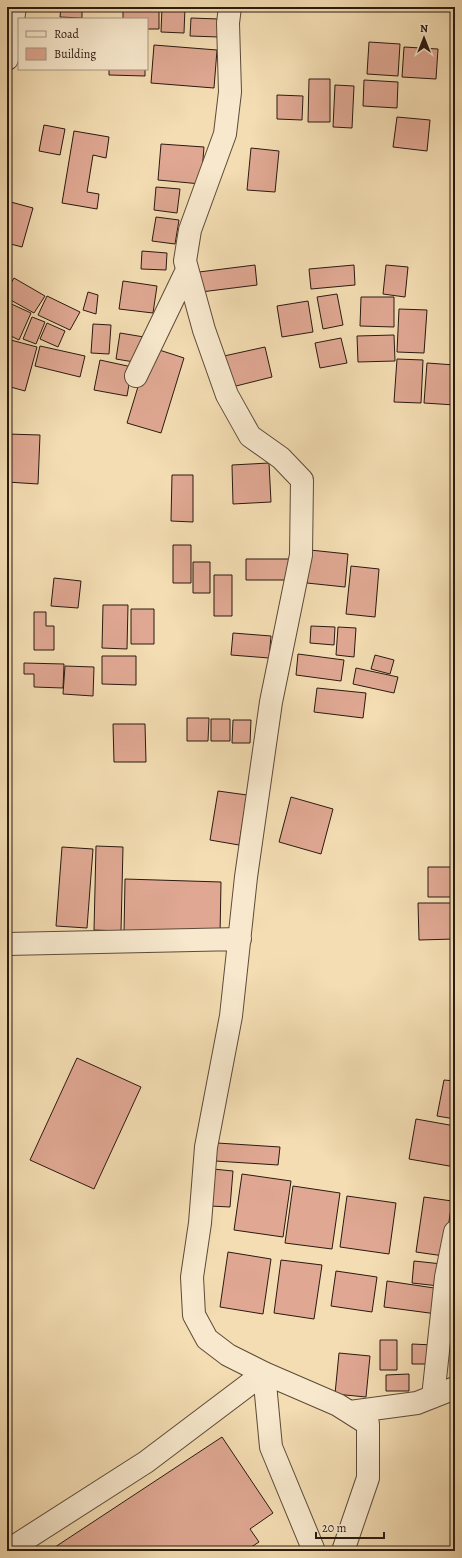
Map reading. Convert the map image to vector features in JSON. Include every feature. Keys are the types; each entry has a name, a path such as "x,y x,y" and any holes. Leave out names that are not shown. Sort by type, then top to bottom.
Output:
{"street":[{"path":"7,60 15,7"},
{"path":"230,7 228,23 230,92 225,134 190,230 185,261 204,330 227,395 250,436 281,458 302,480 301,555 271,702 246,877 231,1016 206,1147 200,1223 192,1276 194,1315 207,1339 228,1355 264,1373 338,1404 368,1424 368,1478 343,1551"},
{"path":"136,376 187,270"},
{"path":"7,944 240,939"},
{"path":"433,1397 446,1276 455,1232"},
{"path":"7,1551 146,1462 264,1373"},
{"path":"264,1373 271,1447 314,1551"},
{"path":"350,1412 417,1403 455,1388"}],"building":[{"path":"61,7 82,7 82,18 60,17"},
{"path":"123,7 159,7 159,29 148,29 148,18 123,18"},
{"path":"162,7 185,7 184,33 161,32"},
{"path":"188,7 225,7 225,11 188,10"},
{"path":"191,18 219,19 219,37 190,36"},
{"path":"369,42 400,44 398,76 367,74"},
{"path":"154,45 217,50 214,88 151,83"},
{"path":"404,47 438,49 436,79 402,77"},
{"path":"109,70 145,70 145,76 109,75"},
{"path":"309,79 330,79 330,122 308,122"},
{"path":"364,80 398,82 397,108 363,106"},
{"path":"335,85 354,86 352,128 333,127"},
{"path":"277,95 303,96 302,120 277,119"},
{"path":"397,117 430,120 427,151 393,147"},
{"path":"44,125 65,129 60,155 39,151"},
{"path":"74,131 109,137 106,158 93,155 87,192 99,194 97,209 62,203"},
{"path":"161,144 204,147 201,184 158,180"},
{"path":"251,148 279,151 275,192 247,190"},
{"path":"156,187 180,189 177,213 154,210"},
{"path":"7,201 33,208 22,247 7,243"},
{"path":"156,217 179,220 175,244 152,241"},
{"path":"142,251 167,253 166,270 141,269"},
{"path":"255,265 257,285 201,292 199,272"},
{"path":"354,265 355,285 311,289 309,269"},
{"path":"386,265 408,267 405,297 383,294"},
{"path":"14,278 45,296 34,313 7,298 7,289"},
{"path":"123,281 157,286 153,313 119,309"},
{"path":"88,292 98,295 96,314 83,310"},
{"path":"337,294 343,325 323,329 317,297"},
{"path":"47,296 80,312 70,330 38,315"},
{"path":"361,297 394,297 394,327 360,326"},
{"path":"308,301 313,332 282,337 277,306"},
{"path":"7,302 31,313 19,340 7,334"},
{"path":"399,309 427,310 424,353 397,352"},
{"path":"32,317 45,322 36,344 23,339"},
{"path":"47,323 65,331 58,347 40,339"},
{"path":"93,324 111,325 109,354 91,353"},
{"path":"120,333 144,337 140,363 116,359"},
{"path":"394,335 395,361 358,362 357,336"},
{"path":"341,338 347,363 320,368 315,343"},
{"path":"7,339 37,347 25,391 7,386"},
{"path":"40,346 85,356 80,377 35,366"},
{"path":"150,347 184,358 161,433 127,423"},
{"path":"265,347 272,377 232,387 224,356"},
{"path":"397,359 423,360 421,403 394,402"},
{"path":"100,360 132,367 127,396 94,390"},
{"path":"427,363 455,365 455,405 424,403"},
{"path":"7,434 40,435 38,484 7,482"},
{"path":"269,463 271,502 233,504 232,465"},
{"path":"172,475 193,475 193,522 171,521"},
{"path":"173,545 191,545 191,583 173,583"},
{"path":"310,550 348,554 345,587 307,583"},
{"path":"246,559 289,559 289,580 246,580"},
{"path":"193,562 210,562 210,593 193,593"},
{"path":"351,566 379,569 375,617 346,614"},
{"path":"214,575 232,575 232,616 214,616"},
{"path":"54,578 81,581 78,608 51,606"},
{"path":"103,605 128,605 127,649 102,648"},
{"path":"131,609 154,609 154,644 131,644"},
{"path":"34,612 46,612 46,626 54,626 54,650 34,650"},
{"path":"311,626 335,627 334,645 310,643"},
{"path":"338,627 356,628 354,657 336,655"},
{"path":"233,633 271,636 269,658 231,655"},
{"path":"298,654 344,660 341,681 296,675"},
{"path":"375,655 394,660 390,674 371,669"},
{"path":"102,656 136,656 136,685 102,684"},
{"path":"24,663 64,664 63,688 34,687 34,674 24,674"},
{"path":"65,666 94,667 93,696 63,694"},
{"path":"356,668 398,677 394,693 353,684"},
{"path":"317,688 366,693 363,718 314,712"},
{"path":"187,718 209,718 208,741 187,741"},
{"path":"211,719 230,719 230,741 211,741"},
{"path":"233,720 251,720 250,743 232,743"},
{"path":"113,724 145,724 146,762 114,762"},
{"path":"218,791 247,795 239,845 210,840"},
{"path":"291,797 333,809 321,854 279,842"},
{"path":"96,846 123,847 121,931 94,930"},
{"path":"62,847 93,849 87,928 56,926"},
{"path":"428,867 455,867 455,897 428,897"},
{"path":"125,879 221,882 220,936 124,933"},
{"path":"418,903 455,903 455,939 419,940"},
{"path":"77,1058 141,1087 94,1189 30,1160"},
{"path":"444,1080 455,1081 455,1119 437,1116"},
{"path":"416,1119 455,1126 455,1167 409,1159"},
{"path":"217,1143 280,1147 278,1165 215,1161"},
{"path":"213,1169 233,1171 230,1207 210,1206"},
{"path":"242,1174 291,1181 283,1237 234,1230"},
{"path":"293,1186 340,1193 332,1249 285,1243"},
{"path":"347,1196 396,1203 389,1254 340,1247"},
{"path":"424,1197 452,1201 444,1256 416,1252"},
{"path":"228,1252 271,1259 263,1314 220,1307"},
{"path":"281,1260 322,1265 314,1319 274,1313"},
{"path":"414,1261 442,1264 439,1286 412,1283"},
{"path":"336,1271 377,1277 372,1312 331,1306"},
{"path":"387,1281 441,1289 437,1314 384,1307"},
{"path":"447,1302 455,1303 455,1337 443,1335"},
{"path":"380,1340 397,1340 397,1370 380,1370"},
{"path":"412,1344 433,1345 432,1364 412,1364"},
{"path":"339,1353 370,1356 366,1397 335,1394"},
{"path":"409,1374 409,1391 386,1391 386,1375"},
{"path":"222,1437 273,1513 250,1529 259,1542 245,1551 49,1551"}]}
